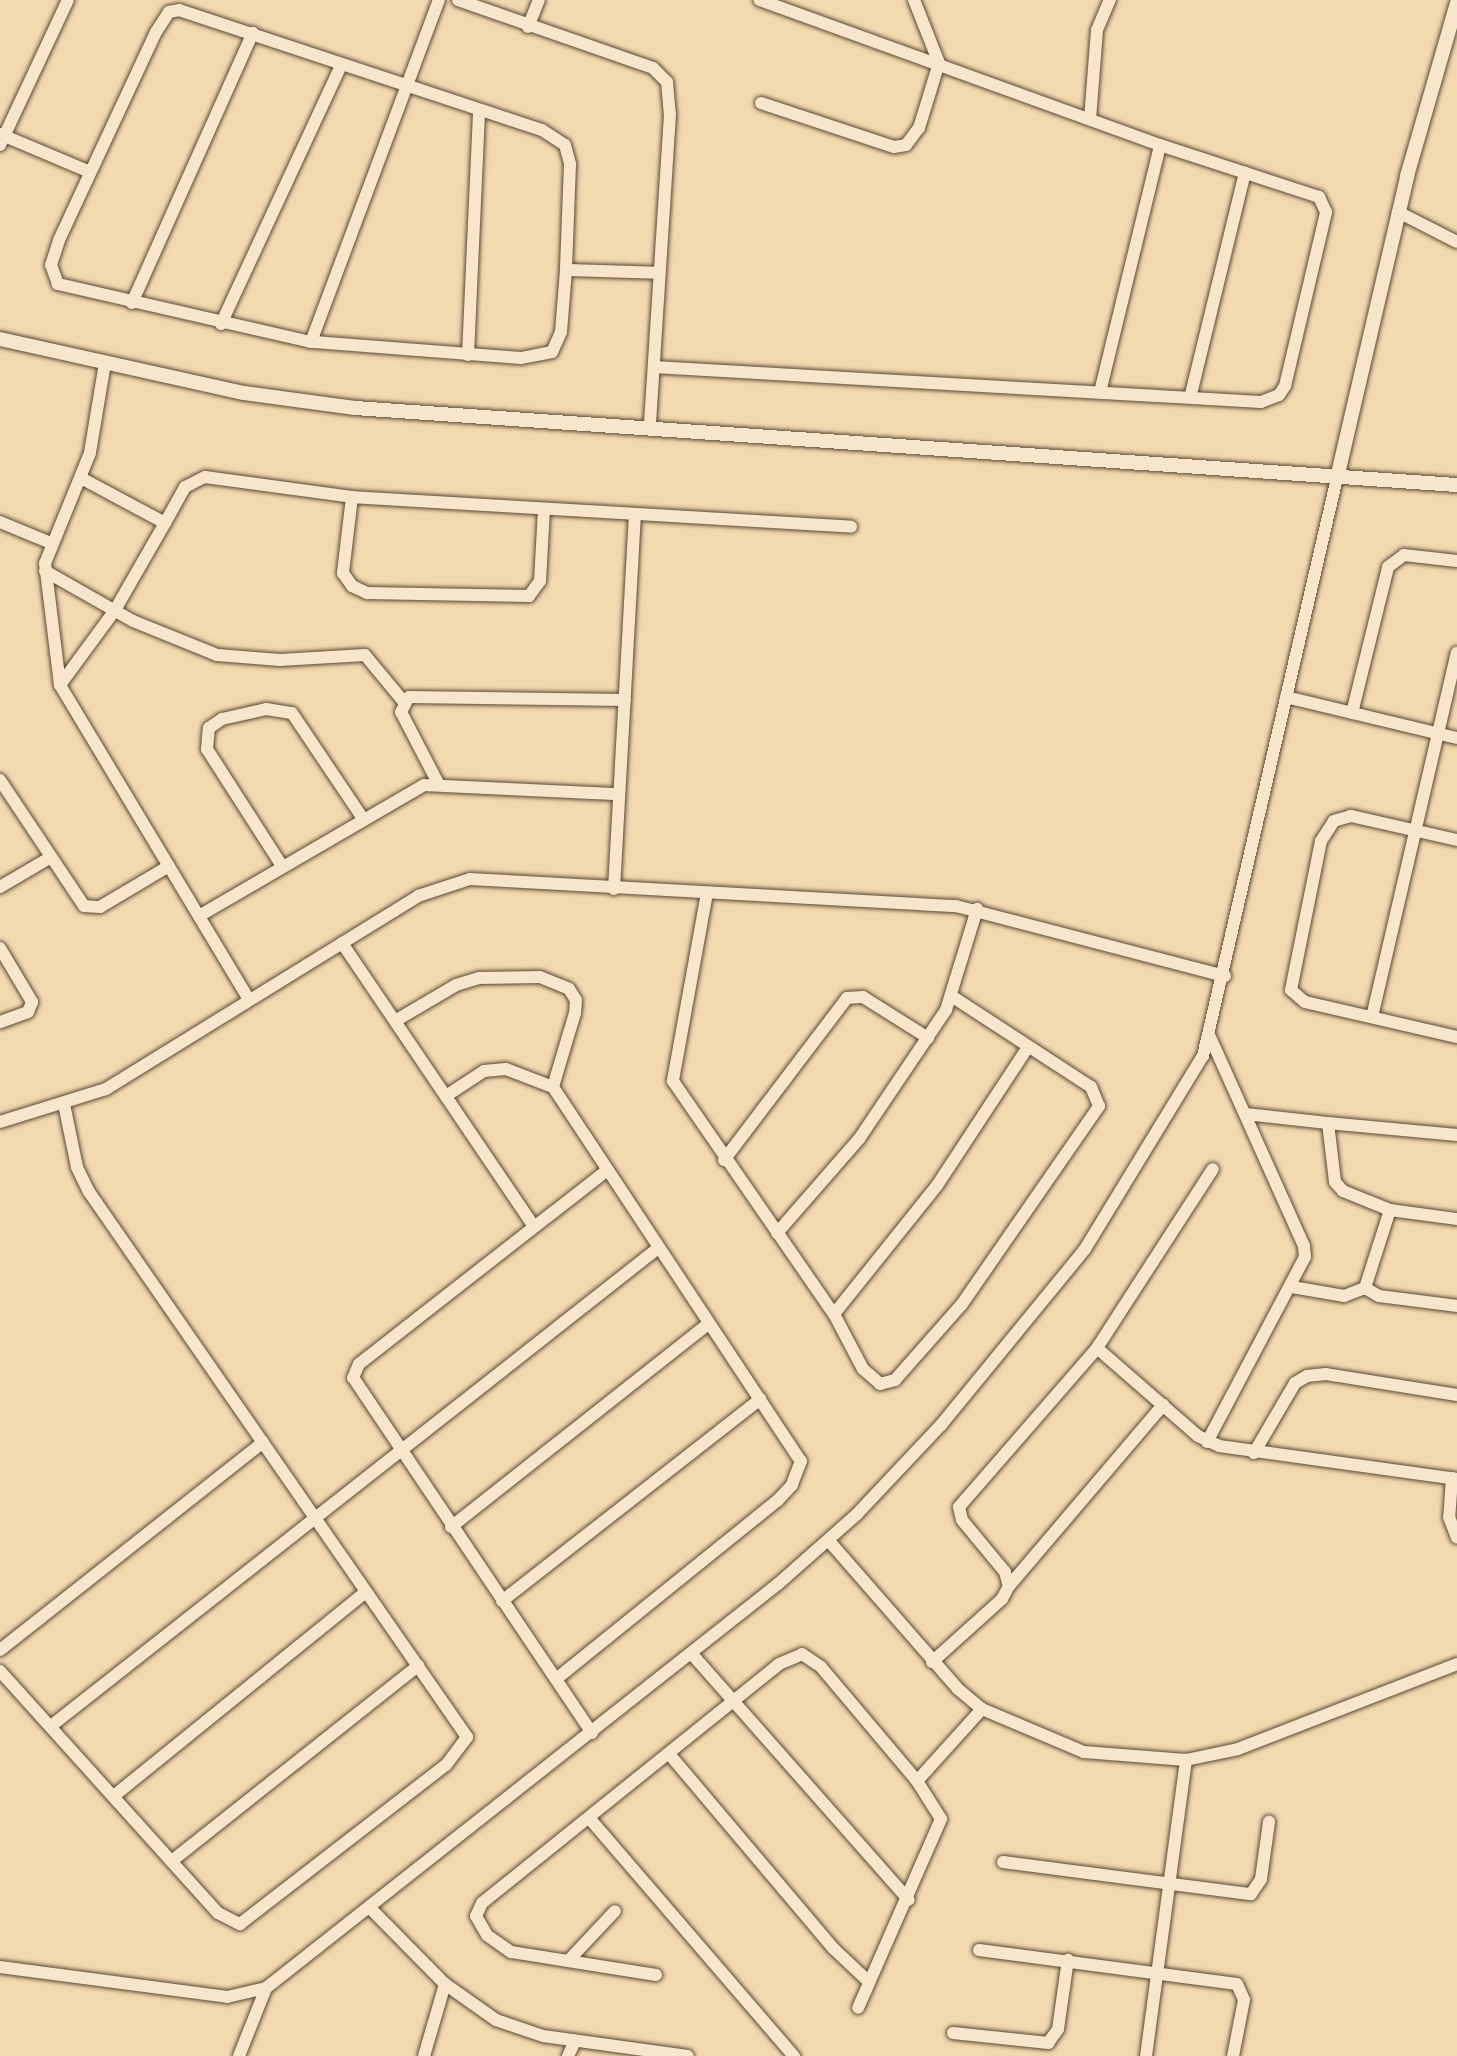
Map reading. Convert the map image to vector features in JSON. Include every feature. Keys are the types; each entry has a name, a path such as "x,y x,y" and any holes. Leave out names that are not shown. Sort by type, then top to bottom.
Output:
{"street":[{"path":"68,0 1,138 90,172"},
{"path":"311,342 409,88 439,0"},
{"path":"458,0 528,27 653,68 667,82 670,114 650,426"},
{"path":"528,27 539,0"},
{"path":"654,367 1100,392 1191,394 1261,402 1279,395 1285,386 1325,204 1312,193 1160,145 759,0"},
{"path":"761,103 903,147 919,128 939,63 914,0"},
{"path":"1090,119 1097,30 1110,0"},
{"path":"0,1967 227,1997 266,1988 592,1733 829,1541 941,1425 1085,1249 1159,1134 1210,1037 1398,212 1450,52 1457,3"},
{"path":"169,12 195,12 409,88 542,130 565,145 570,164 566,270 561,332 552,352 527,358 311,342 68,289 52,278 59,240 169,12"},
{"path":"132,303 253,33"},
{"path":"221,324 341,65"},
{"path":"468,355 479,112"},
{"path":"1100,392 1160,145"},
{"path":"1191,394 1245,172"},
{"path":"1398,212 1457,242"},
{"path":"566,270 659,273"},
{"path":"0,339 244,393 355,408 650,426 1457,485"},
{"path":"105,363 81,478 51,543 45,571 60,685 249,999"},
{"path":"60,685 115,610 185,487 205,477 352,497 851,527"},
{"path":"81,478 165,523"},
{"path":"352,497 343,573 352,586 367,593 529,596 540,581 544,509"},
{"path":"614,889 635,515"},
{"path":"0,522 51,543"},
{"path":"1352,713 1388,567 1404,555 1457,561"},
{"path":"45,571 159,634 217,655 280,660 365,655 403,701 401,712 438,783"},
{"path":"1372,1017 1457,653"},
{"path":"403,701 421,696 625,700"},
{"path":"1286,697 1457,738"},
{"path":"282,866 207,749 209,728 222,719 266,709 292,713 362,817"},
{"path":"0,780 73,896 94,909 169,866"},
{"path":"199,916 411,790 438,783 618,794"},
{"path":"1457,840 1351,816 1334,821 1321,841 1291,990 1305,1002 1457,1037"},
{"path":"0,887 51,857"},
{"path":"0,1122 106,1089 426,892 470,879 977,909 1225,976"},
{"path":"707,893 672,1073 678,1094 834,1314 863,1369 880,1384 888,1383 962,1304 1099,1106 1091,1087 953,997"},
{"path":"777,1233 859,1139 928,1038 953,997 977,909"},
{"path":"342,943 533,1225"},
{"path":"0,948 32,1002 28,1012 0,1022"},
{"path":"395,1021 467,981 492,976 553,979 576,1000 553,1087"},
{"path":"724,1160 847,998 863,997 928,1038"},
{"path":"1207,1442 1292,1287 1304,1246 1210,1037"},
{"path":"834,1314 938,1184 1028,1047"},
{"path":"446,1096 484,1071 506,1069 553,1087 605,1172 801,1461 792,1485 556,1679"},
{"path":"0,1671 115,1795 218,1913 240,1924 434,1775 460,1752 467,1737 89,1192 77,1167 64,1104"},
{"path":"1246,1114 1457,1135"},
{"path":"1328,1123 1335,1182 1353,1197 1390,1210 1457,1219"},
{"path":"1009,1586 1005,1572 962,1520 959,1507 1097,1348 1213,1169"},
{"path":"592,1733 356,1389 356,1369 533,1225 605,1172"},
{"path":"1390,1210 1364,1276 1365,1288 1370,1294 1457,1306"},
{"path":"51,1726 657,1249"},
{"path":"1292,1287 1344,1296 1365,1288"},
{"path":"451,1527 708,1324"},
{"path":"1097,1348 1207,1442 1254,1453 1455,1479 1449,1517 1457,1538"},
{"path":"1254,1453 1295,1383 1307,1376 1326,1374 1457,1395"},
{"path":"502,1601 761,1399"},
{"path":"932,1662 1002,1599 1009,1586 1163,1405"},
{"path":"0,1650 263,1442"},
{"path":"829,1541 932,1662 982,1709 1084,1752 1186,1760 1270,1741 1457,1664"},
{"path":"115,1795 366,1592"},
{"path":"691,1653 909,1900"},
{"path":"656,1975 511,1952 487,1935 476,1916 482,1903 670,1755 779,1664 802,1654 821,1667 937,1808 940,1830 858,2008"},
{"path":"173,1860 418,1666"},
{"path":"917,1781 982,1709"},
{"path":"670,1755 834,1949 869,1982"},
{"path":"1146,2056 1186,1760"},
{"path":"590,1819 794,2056"},
{"path":"1003,1862 1168,1886 1251,1894 1261,1879 1269,1822"},
{"path":"370,1908 445,1984 506,2025 575,2041 688,2056"},
{"path":"569,1960 615,1911"},
{"path":"979,1950 1237,1984 1244,2000 1233,2056"},
{"path":"953,2033 1048,2043 1058,2029 1068,1960"},
{"path":"424,2056 445,1984"},
{"path":"239,2056 266,1988"},
{"path":"568,2056 575,2041"}]}
